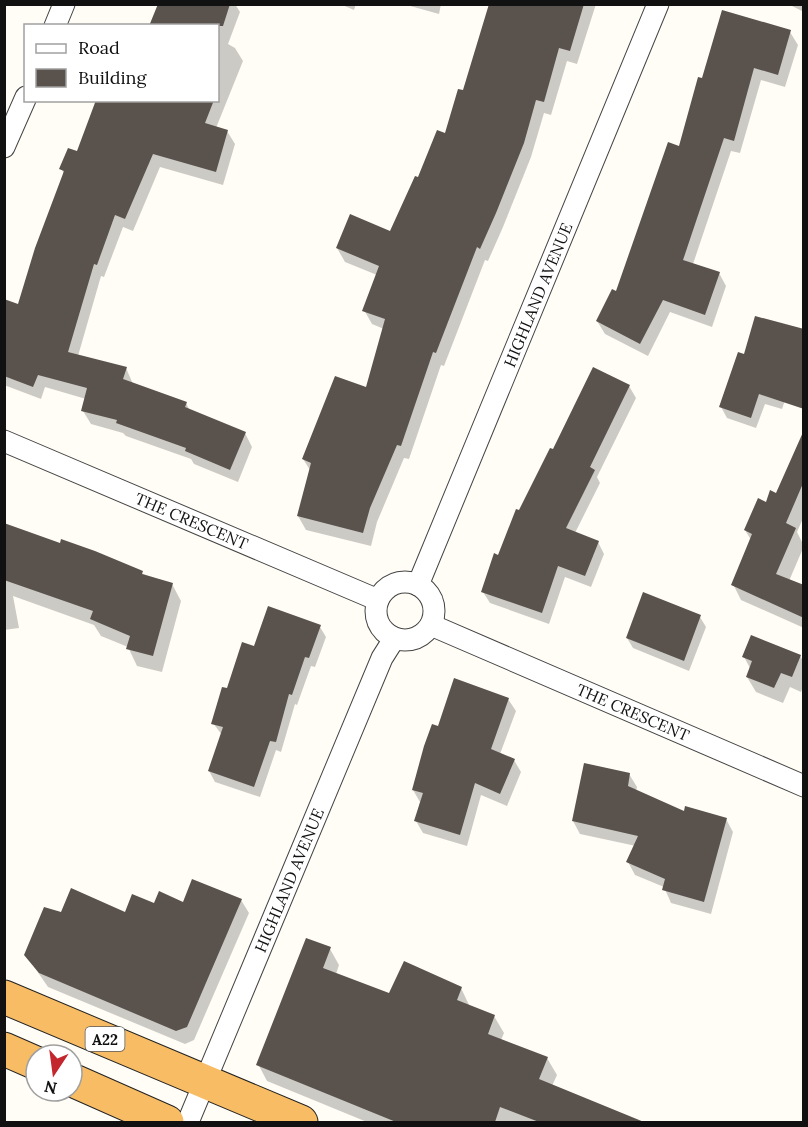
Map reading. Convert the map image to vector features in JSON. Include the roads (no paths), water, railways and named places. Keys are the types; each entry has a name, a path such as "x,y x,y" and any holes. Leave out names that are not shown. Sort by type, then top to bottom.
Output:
{"highway":[{"name":"A22","path":"4,997 301,1122"},
{"path":"4,1049 24,1058"},
{"path":"84,1085 167,1122"}],"street":[{"path":"57,24 64,4"},
{"name":"HIGHLAND AVENUE","path":"418,585 658,4"},
{"path":"4,147 24,102"},
{"name":"THE CRESCENT","path":"4,441 378,600"},
{"path":"409,582 418,585 425,590 434,607 431,625 419,637 402,641 394,639 380,627 376,618 378,600 390,586 409,582"},
{"name":"THE CRESCENT","path":"431,625 804,786"},
{"name":"HIGHLAND AVENUE","path":"188,1122 382,658 394,639"}]}
